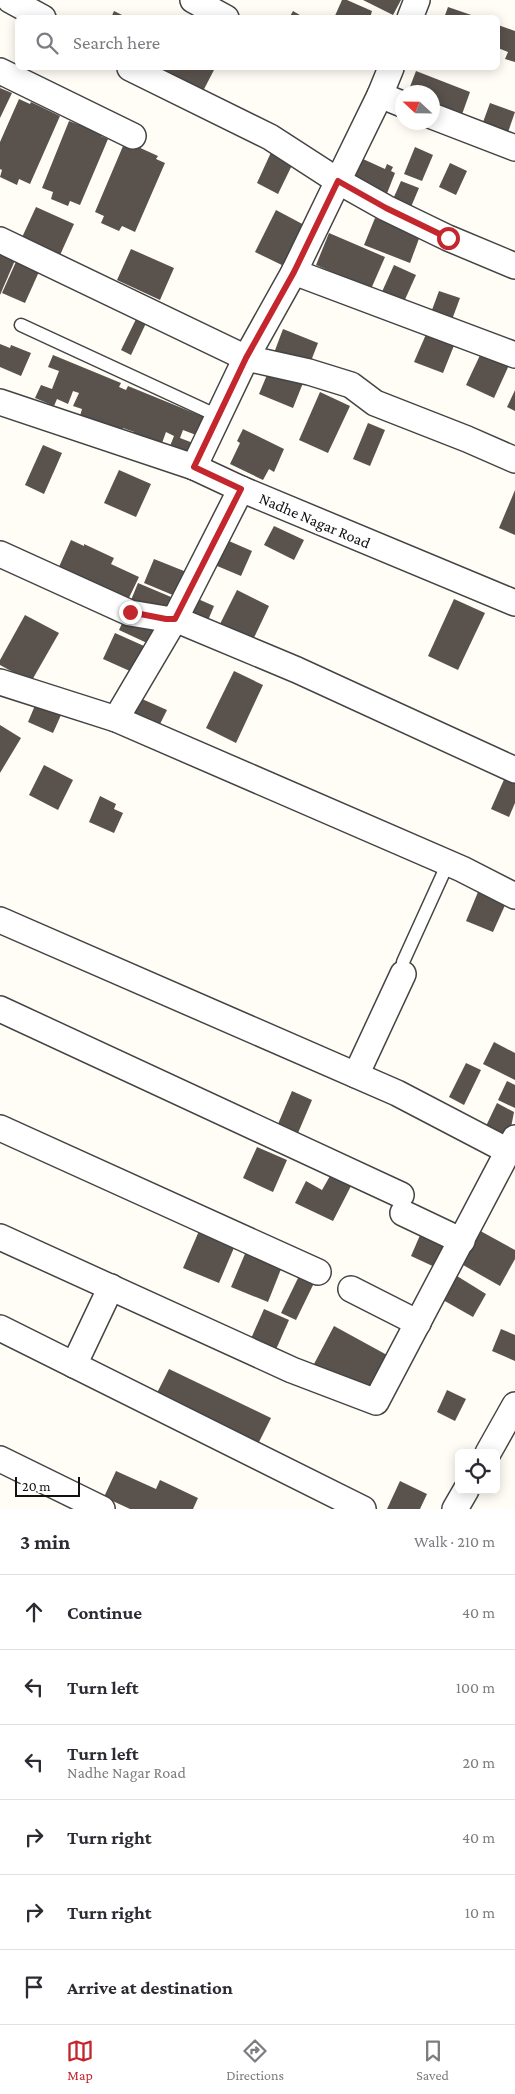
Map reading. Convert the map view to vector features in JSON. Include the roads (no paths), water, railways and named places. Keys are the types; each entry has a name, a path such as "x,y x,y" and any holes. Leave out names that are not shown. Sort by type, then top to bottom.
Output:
{"street":[{"path":"10,0 38,15"},
{"path":"193,0 220,15"},
{"path":"411,15 417,0"},
{"path":"134,70 270,137 338,181 440,234 515,266"},
{"path":"194,467 220,417 246,358 294,272 338,181 391,100 391,70"},
{"path":"0,71 133,136"},
{"path":"440,119 515,148"},
{"path":"0,240 246,358 309,372 351,385 375,404 467,439 515,460"},
{"path":"294,272 515,355"},
{"name":"Nadhe Nagar Road","path":"0,402 194,467 241,489 515,603"},
{"path":"116,719 175,619 241,489"},
{"path":"0,554 130,612 175,619 297,670 515,770"},
{"path":"0,682 116,719 448,864 515,896"},
{"path":"0,920 512,1144 376,1402 292,1370 0,1237"},
{"path":"356,1075 403,968"},
{"path":"0,1009 402,1204 462,1241"},
{"path":"0,1128 318,1272"},
{"path":"74,1365 111,1287"},
{"path":"351,1289 418,1323"},
{"path":"0,1328 74,1365 332,1502 363,1509"},
{"path":"490,1449 515,1405"},
{"path":"0,1459 102,1509"},
{"path":"455,1509 464,1494"}],"lane":[{"path":"21,325 220,417"},
{"path":"403,968 448,864"}]}
